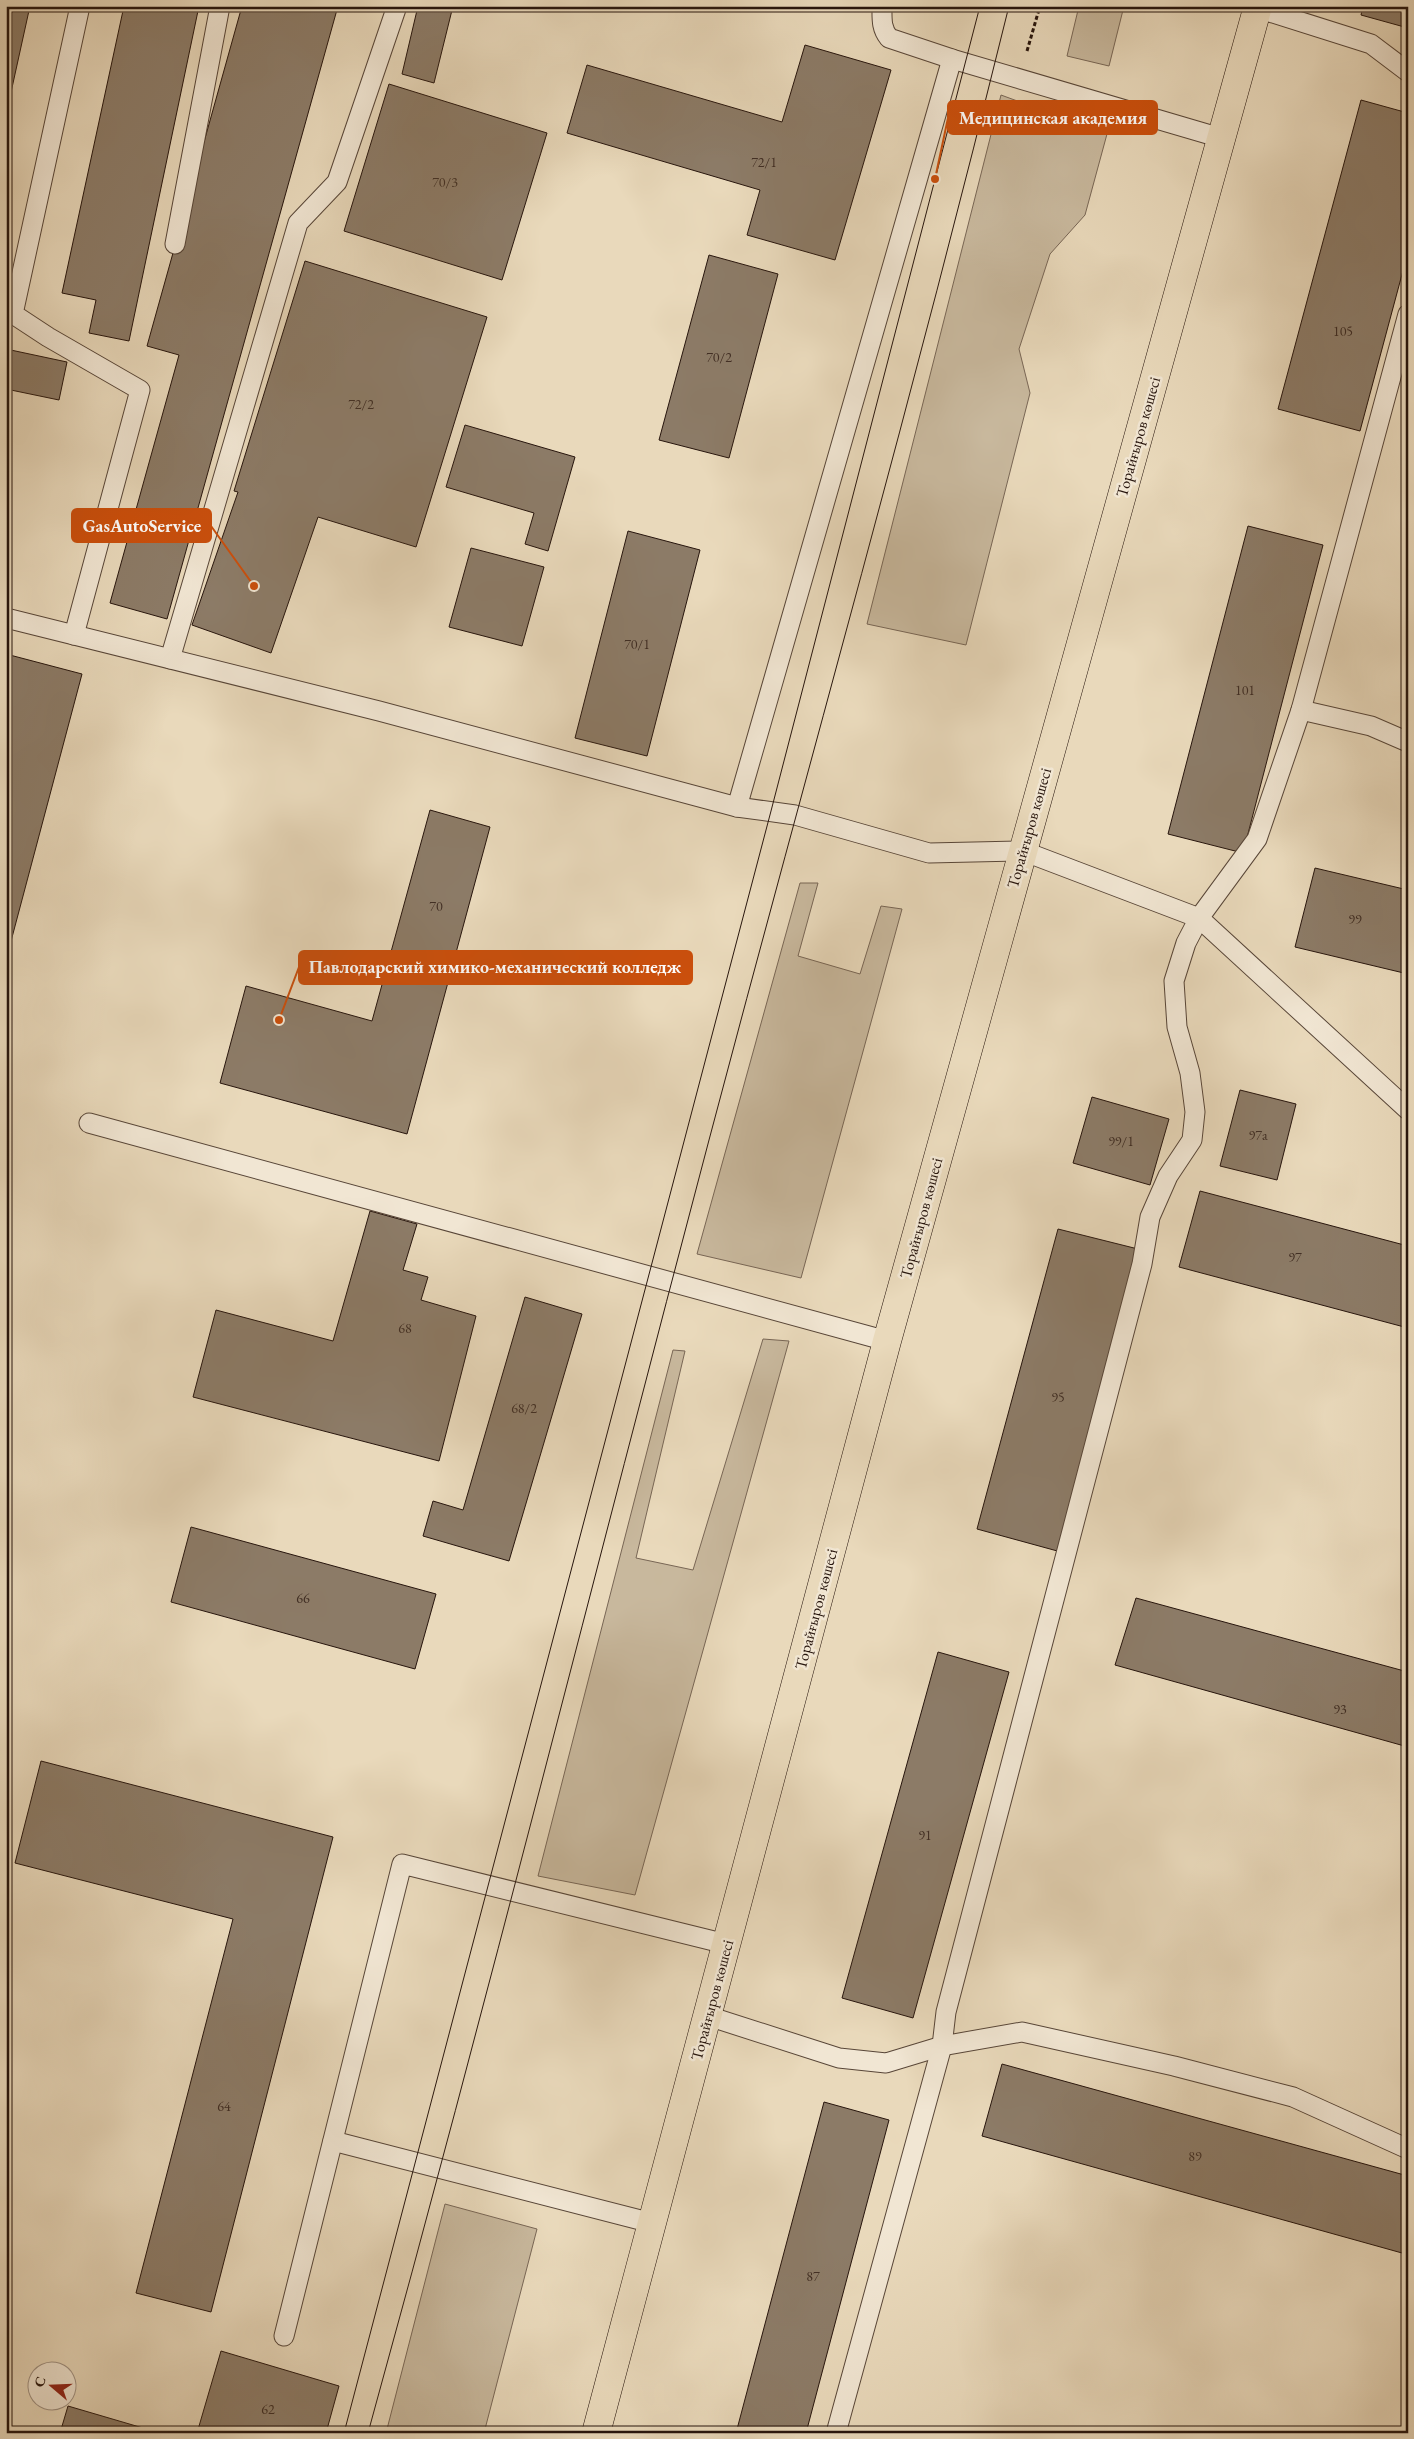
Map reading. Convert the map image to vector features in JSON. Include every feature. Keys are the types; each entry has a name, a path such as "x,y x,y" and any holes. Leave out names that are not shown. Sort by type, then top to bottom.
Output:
{"main road":[{"name":"Торайғыров көшесі","path":"596,2433 887,1341 1258,7"}],"lane":[{"path":"74,635 140,390 48,338 13,314 80,6"},
{"path":"176,244 220,6"},
{"path":"170,659 298,223 336,182 397,6"},
{"path":"882,6 884,32 889,38 952,59 1221,138"},
{"path":"1258,7 1371,44 1408,72"},
{"path":"737,807 952,59"},
{"path":"836,2433 942,2046 946,2012 1134,1293 1150,1217 1168,1176 1192,1140 1195,1112 1190,1073 1177,1027 1174,981 1186,943 1199,918 1257,839 1301,710 1408,314"},
{"path":"6,618 379,711 737,807 795,815 929,852 1023,851 1199,918 1408,1110"},
{"path":"1301,710 1371,726 1408,742"},
{"path":"89,1123 887,1341"},
{"path":"284,2336 402,1864 726,1944"},
{"path":"708,2016 839,2058 886,2063 942,2046 1022,2032 1174,2066 1293,2098 1408,2149"},
{"path":"333,2141 652,2223"}],"path":[{"path":"1019,79 1040,6"}],"shaded area":[{"path":"1079,6 1124,6 1109,66 1067,56"},
{"path":"1001,95 1107,134 1085,215 1050,254 1019,349 1030,393 966,645 867,624"},
{"path":"800,883 818,883 798,956 860,974 881,906 902,909 801,1278 697,1254"},
{"path":"763,1339 789,1341 635,1895 538,1876 673,1350 685,1351 636,1558 693,1570"},
{"path":"445,2204 537,2229 484,2433 386,2433"}],"building":[{"path":"6,6 30,6 6,115"},
{"path":"124,6 199,6 129,341 89,333 96,300 62,293"},
{"path":"242,6 338,6 167,619 110,603 179,355 147,346"},
{"path":"418,6 453,6 434,83 402,74"},
{"path":"1363,6 1408,6 1408,28 1361,15"},
{"path":"805,45 891,70 835,260 747,235 760,190 567,133 587,65 782,122"},
{"path":"389,84 547,133 502,280 344,231"},
{"path":"1361,100 1408,113 1408,252 1360,431 1278,409"},
{"path":"709,255 778,274 729,458 659,440"},
{"path":"305,261 487,317 416,547 318,517 271,653 192,625 238,492 234,491"},
{"path":"6,349 67,362 59,400 6,389"},
{"path":"465,425 575,457 548,551 525,544 534,513 446,487"},
{"path":"1248,526 1323,545 1243,853 1168,834"},
{"path":"628,531 700,550 647,756 575,738"},
{"path":"471,548 544,567 522,646 449,627"},
{"path":"6,654 82,674 6,960"},
{"path":"430,810 490,827 407,1134 220,1083 246,986 372,1021"},
{"path":"1315,868 1408,890 1408,974 1295,947"},
{"path":"1240,1090 1296,1104 1277,1180 1220,1166"},
{"path":"1092,1097 1169,1119 1150,1185 1073,1163"},
{"path":"1200,1191 1408,1246 1408,1328 1179,1267"},
{"path":"370,1211 417,1224 403,1270 428,1277 421,1300 476,1316 439,1461 193,1397 216,1310 333,1341"},
{"path":"1058,1229 1142,1250 1061,1552 977,1529"},
{"path":"525,1297 582,1314 509,1561 423,1536 433,1501 463,1510"},
{"path":"191,1527 436,1594 415,1669 171,1602"},
{"path":"1136,1598 1408,1672 1408,1747 1115,1665"},
{"path":"938,1652 1009,1672 913,2018 842,1998"},
{"path":"41,1761 333,1837 211,2312 136,2293 233,1919 15,1863"},
{"path":"1002,2064 1408,2176 1408,2233 1402,2253 982,2136"},
{"path":"824,2102 889,2120 806,2433 736,2433"},
{"path":"221,2351 339,2386 326,2433 197,2433"},
{"path":"78,2409 160,2433 60,2433 66,2412 78,2412"}],"tram line":[{"path":"344,2433 771,811 980,6"},
{"path":"368,2433 498,1949 709,1140 900,432 1009,6"}],"place":[{"name":"Медицинская академия","path":"935,179"},
{"name":"GasAutoService","path":"254,586"},
{"name":"Павлодарский химико-механический колледж","path":"279,1020"}]}
